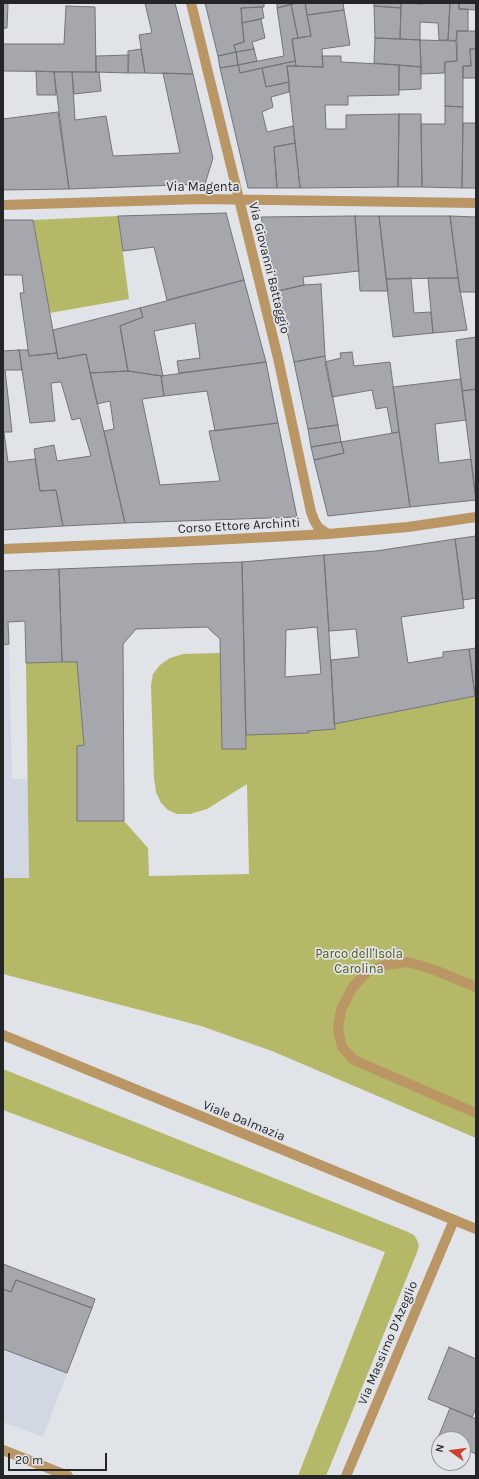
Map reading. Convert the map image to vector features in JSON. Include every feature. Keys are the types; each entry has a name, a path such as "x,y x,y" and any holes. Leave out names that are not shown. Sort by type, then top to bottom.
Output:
{"street":[{"name":"Via Giovanni Battaggio","path":"191,3 238,200 278,358 311,512 318,527 328,534"},
{"name":"Via Magenta","path":"3,205 202,199 476,203"},
{"name":"Corso Ettore Archinti","path":"3,549 328,534 408,527 476,517"},
{"path":"476,987 437,970 407,962 386,965 368,972 352,988 341,1010 338,1029 342,1047 354,1060 476,1113"},
{"name":"Viale Dalmazia","path":"3,1035 476,1229"},
{"name":"Via Massimo D’Azeglio","path":"346,1476 454,1220"},
{"path":"3,1450 68,1476"}],"shaded area":[{"path":"9,644 12,779 28,779 29,878 3,878 3,645"},
{"path":"3,1264 95,1299 43,1437 3,1422"}],"green space":[{"path":"118,216 129,299 50,313 33,220"},
{"name":"Parco dell'Isola Carolina","path":"220,653 222,749 246,749 246,735 309,733 308,731 335,729 334,724 476,696 476,1138 272,1051 201,1026 3,974 3,878 29,878 26,663 77,662 84,745 77,746 77,821 124,821 148,848 149,876 249,874 247,784 207,809 190,814 177,814 168,810 161,803 156,792 154,778 151,685 153,674 160,665 170,658 183,654"},
{"path":"3,1069 414,1235 419,1246 416,1255 326,1476 298,1476 385,1252 3,1110"}],"building":[{"path":"3,3 8,3 7,28 3,28"},
{"path":"145,3 175,3 193,74 145,73 139,35 152,33"},
{"path":"205,3 264,3 264,7 241,8 244,42 234,45 236,52 218,56"},
{"path":"277,3 298,3 277,8"},
{"path":"305,3 311,36 298,38 291,4"},
{"path":"305,3 343,3 344,10 307,15"},
{"path":"374,3 401,3 401,8 374,6"},
{"path":"401,3 450,3 448,40 439,40 438,23 420,22 420,40 400,39"},
{"path":"450,3 459,3 459,9 468,9 468,31 457,31 456,41 448,40"},
{"path":"459,3 476,3 476,10 459,9"},
{"path":"291,4 298,38 292,39 295,61 240,73 238,65 284,56 277,8"},
{"path":"66,6 95,7 96,72 3,71 3,44 64,44"},
{"path":"374,6 401,8 400,39 375,38"},
{"path":"262,7 264,18 242,23 241,8"},
{"path":"344,10 350,45 322,49 323,67 296,66 292,39 311,36 307,15"},
{"path":"261,19 265,38 252,42 254,49 236,52 234,45 244,42 242,23"},
{"path":"457,31 476,31 476,49 470,49 471,66 463,66 463,107 445,106 445,62 457,61"},
{"path":"375,38 420,40 421,67 374,63"},
{"path":"420,40 456,41 457,61 445,62 444,73 421,74"},
{"path":"141,49 145,73 128,73 128,51"},
{"path":"254,49 257,61 238,65 236,52"},
{"path":"470,49 476,49 476,78 463,78 463,66 471,66"},
{"path":"236,52 238,65 220,68 218,56"},
{"path":"129,55 128,73 96,72 96,56"},
{"path":"322,56 341,56 341,62 399,65 399,95 348,96 348,105 325,105 326,129 346,129 346,115 399,114 398,187 300,188 287,66 323,67"},
{"path":"295,61 296,66 287,66 289,82 266,87 262,68"},
{"path":"238,65 240,73 262,68 266,87 289,82 289,92 271,97 273,107 262,112 267,132 293,126 295,143 274,147 277,188 248,188 220,68"},
{"path":"399,65 421,67 421,89 399,90"},
{"path":"36,71 54,72 56,95 37,95"},
{"path":"54,72 72,72 75,120 106,116 113,156 180,153 163,73 193,74 213,158 205,184 69,189"},
{"path":"72,72 99,72 101,91 74,94"},
{"path":"445,106 463,107 462,188 422,187 421,124 445,124"},
{"path":"58,112 69,189 3,190 3,119"},
{"path":"399,114 421,114 422,187 398,187"},
{"path":"463,123 476,123 476,188 462,188"},
{"path":"295,143 300,188 277,188 274,147"},
{"path":"226,213 244,280 167,300 154,247 123,251 118,216"},
{"path":"355,216 379,216 388,291 360,291"},
{"path":"355,216 359,271 303,277 304,285 278,291 261,217"},
{"path":"379,216 450,216 458,278 386,279"},
{"path":"450,216 476,217 476,292 460,292"},
{"path":"3,220 33,220 57,353 29,356 20,293 24,293 22,275 3,275"},
{"path":"411,278 414,313 431,312 433,333 393,337 386,279"},
{"path":"428,278 458,278 467,330 433,333"},
{"path":"244,280 266,362 179,373 177,361 200,358 195,323 154,331 163,376 128,371 120,326 143,317 140,308"},
{"path":"321,284 325,356 294,362 278,291 304,285"},
{"path":"140,308 143,317 120,326 128,371 90,373 86,354 58,359 53,330"},
{"path":"476,337 476,389 462,391 456,340"},
{"path":"19,350 28,350 29,356 57,353 58,359 86,354 125,523 63,526 56,490 40,491 34,449 54,445 57,461 91,456 80,418 72,420 61,382 51,383 55,421 30,423"},
{"path":"19,350 22,370 5,370 12,432 4,432 8,462 35,459 40,491 56,490 63,526 3,530 3,351"},
{"path":"352,352 354,366 390,362 399,432 392,433 387,407 376,409 372,390 332,397 325,362 341,358 340,353"},
{"path":"325,356 338,425 308,429 294,362"},
{"path":"266,362 278,423 215,431 207,391 164,396 161,376"},
{"path":"128,371 161,376 164,396 142,399 160,485 220,481 209,431 278,423 297,517 125,523 104,431 114,429 110,401 97,404 90,373"},
{"path":"461,379 466,420 435,424 439,463 471,459 476,500 410,507 393,387"},
{"path":"476,389 476,500 462,391"},
{"path":"338,425 341,442 311,447 308,429"},
{"path":"399,432 410,507 328,516 314,460 344,453 341,442"},
{"path":"341,442 344,453 314,460 311,447"},
{"path":"476,536 476,598 463,600 455,539"},
{"path":"455,539 464,608 401,617 408,663 443,657 443,652 469,649 475,696 334,724 331,660 359,657 356,629 329,631 324,555 376,551"},
{"path":"324,555 335,729 308,731 309,733 246,735 242,562","holes":["317,627 321,674 285,677 286,630"]},
{"path":"242,562 246,749 222,749 220,639 207,627 136,629 123,644 124,821 77,821 77,746 84,745 77,662 62,662 59,569"},
{"path":"59,569 62,662 26,663 25,621 8,622 9,644 3,645 3,571"},
{"path":"476,648 476,696 475,696 469,649"},
{"path":"3,1264 95,1299 92,1308 16,1280 11,1292 3,1289"},
{"path":"16,1280 92,1308 67,1373 3,1349 3,1289 11,1292"},
{"path":"449,1347 476,1359 476,1408 472,1417 428,1399"},
{"path":"450,1408 476,1419 476,1454 471,1452 471,1431 441,1431"}]}
